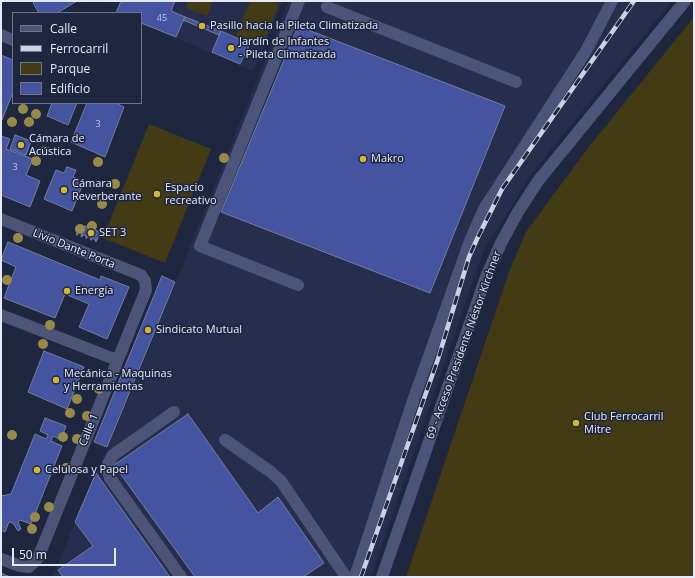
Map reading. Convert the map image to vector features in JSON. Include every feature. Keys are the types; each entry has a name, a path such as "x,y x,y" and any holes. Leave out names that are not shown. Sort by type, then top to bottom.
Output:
{"street":[{"path":"298,285 200,246 299,1"},
{"path":"355,577 414,398 470,241 484,208 586,51 612,1"},
{"name":"69 - Acceso Presidente Néstor Kirchner","path":"382,577 486,277 501,243 518,212 538,181 685,1"},
{"path":"328,6 516,82"},
{"path":"1,35 12,40"},
{"name":"Livio Dante Porta","path":"1,219 141,275 145,280"},
{"name":"Calle 1","path":"25,570 38,558 146,290 145,280"},
{"path":"1,315 117,360"},
{"path":"174,412 113,455 108,464 108,471 110,478 181,577"},
{"path":"225,440 272,472 281,481 346,577"},
{"path":"1,559 25,570"}],"shaded area":[{"path":"121,1 283,1 253,71 142,23 142,12 116,12"},
{"path":"289,1 672,1 533,172 483,252 371,577 52,577 137,378"}],"green space":[{"path":"188,1 213,1 207,16 187,8"},
{"path":"250,1 273,1 279,4 262,46 236,36"},
{"name":"Club Ferrocarril Mitre","path":"694,17 694,577 406,577 510,269 526,232 588,148"},
{"name":"Espacio recreativo","path":"149,124 211,149 165,263 103,238"}],"building":[{"path":"35,1 77,1 59,12 38,12 33,3"},
{"path":"121,1 175,1 171,11 185,17 176,37 142,23 142,12 116,12"},
{"name":"Pasillo hacia la Pileta Climatizada","path":"185,17 221,31 219,35 183,20"},
{"name":"Makro","path":"298,26 505,106 430,293 221,212"},
{"name":"Jardín de Infantes - Pileta Climatizada","path":"221,31 250,44 240,64 212,52"},
{"path":"1,55 12,60 12,95 2,120"},
{"path":"52,104 77,104 68,125 47,116"},
{"path":"87,104 118,104 124,107 105,157 71,142"},
{"name":"Cámara de Acústica","path":"15,135 31,141 26,155 10,149"},
{"path":"1,136 10,139 6,149 33,159 26,175 40,181 30,207 1,195"},
{"name":"Cámara Reverberante","path":"67,167 76,170 73,177 84,181 72,211 44,199 56,170 64,173"},
{"name":"SET 3","path":"85,226 100,232 97,240 81,234"},
{"name":"Energía","path":"8,242 100,280 101,276 129,287 107,339 79,327 89,304 65,294 55,318 4,298 16,267 1,260"},
{"name":"Sindicato Mutual","path":"162,276 175,282 107,447 94,442"},
{"name":"Mecánica - Maquinas y Herramientas","path":"44,351 84,367 67,409 28,392"},
{"path":"188,414 258,513 278,497 324,563 303,577 195,577 114,465"},
{"name":"Celulosa y Papel","path":"45,418 66,426 61,440 53,436 51,441 62,446 31,524 20,520 18,522 21,529 18,531 13,523 9,522 5,532 1,530 1,496 11,494 35,434 46,439 48,435 40,431"},
{"path":"96,473 170,577 63,577 58,570 93,546 75,522"},
{"path":"1,573 10,577 1,577"}],"railway":[{"path":"361,577 438,359 469,257 477,239 502,189 634,1"}],"place":[{"name":"Pasillo hacia la Pileta Climatizada","path":"202,26"},
{"name":"Jardín de Infantes - Pileta Climatizada","path":"231,48"},
{"name":"Cámara de Acústica","path":"21,145"},
{"name":"Makro","path":"363,159"},
{"name":"Cámara Reverberante","path":"64,190"},
{"name":"Espacio recreativo","path":"157,194"},
{"name":"SET 3","path":"91,233"},
{"name":"Energía","path":"67,291"},
{"name":"Sindicato Mutual","path":"148,330"},
{"name":"Mecánica - Maquinas y Herramientas","path":"56,380"},
{"name":"Club Ferrocarril Mitre","path":"576,423"},
{"name":"Celulosa y Papel","path":"37,470"}]}
